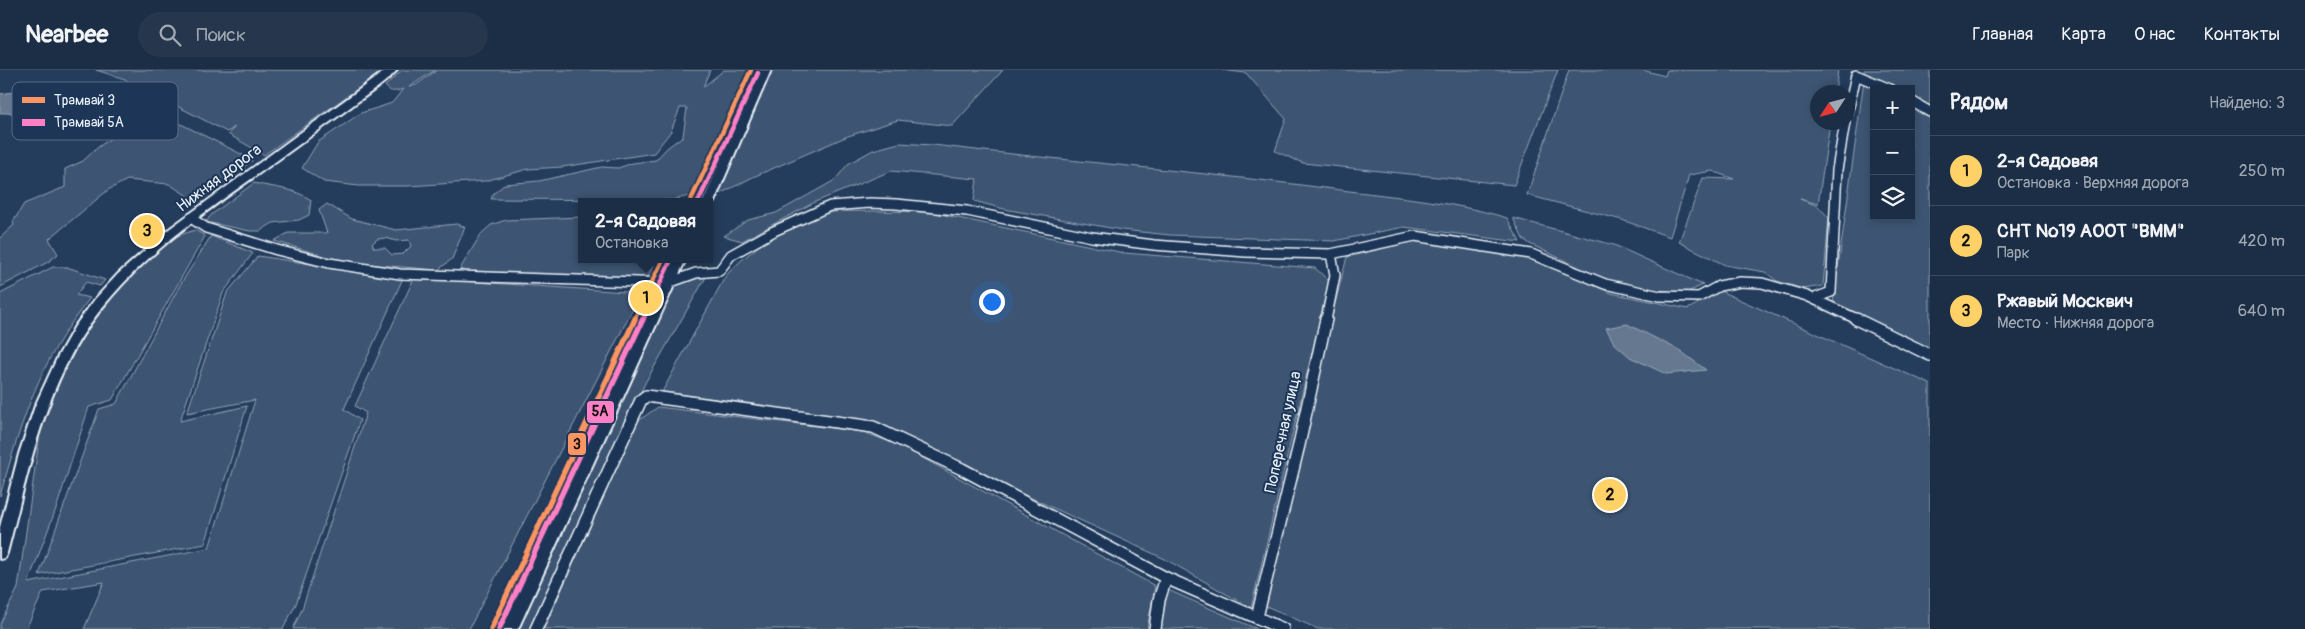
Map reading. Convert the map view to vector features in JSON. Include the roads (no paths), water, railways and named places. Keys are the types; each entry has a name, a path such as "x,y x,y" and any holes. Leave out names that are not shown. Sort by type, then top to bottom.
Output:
{"main road":[{"name":"Нижняя дорога","path":"0,553 32,435 47,392 62,358 84,321 119,278 191,218 392,70"},
{"path":"710,198 766,70"},
{"path":"510,629 678,263"}],"street":[{"path":"1854,85 1856,75 1883,85"},
{"path":"1915,103 1930,112"},
{"path":"1815,298 1831,292 1837,170 1844,130"},
{"path":"191,218 206,228 277,250 329,263 400,274 668,283 696,272 719,271 731,255 774,230 830,206 870,203 967,211 1092,237 1154,246 1246,252 1331,254 1415,236 1531,254 1605,284 1660,296 1699,297 1723,284 1739,281 1776,286 1815,298 1930,355"},
{"name":"Поперечная улица","path":"1257,617 1299,445 1316,360 1330,305 1335,275 1331,254"},
{"path":"536,629 585,520 600,493 616,452 641,400 646,396 873,427 962,469 1166,578 1283,629"},
{"path":"1155,629 1159,600 1166,578"}],"tram line":[{"name":"3","path":"692,198 751,70"},
{"name":"5А","path":"700,198 758,73"},
{"name":"3","path":"491,629 661,263"},
{"name":"5А","path":"499,629 670,263"}],"place":[{"name":"Ржавый Москвич","path":"147,231"},
{"name":"2-я Садовая","path":"646,298"},
{"name":"СНТ №19 АООТ \"ВММ\"","path":"1610,495"}]}
